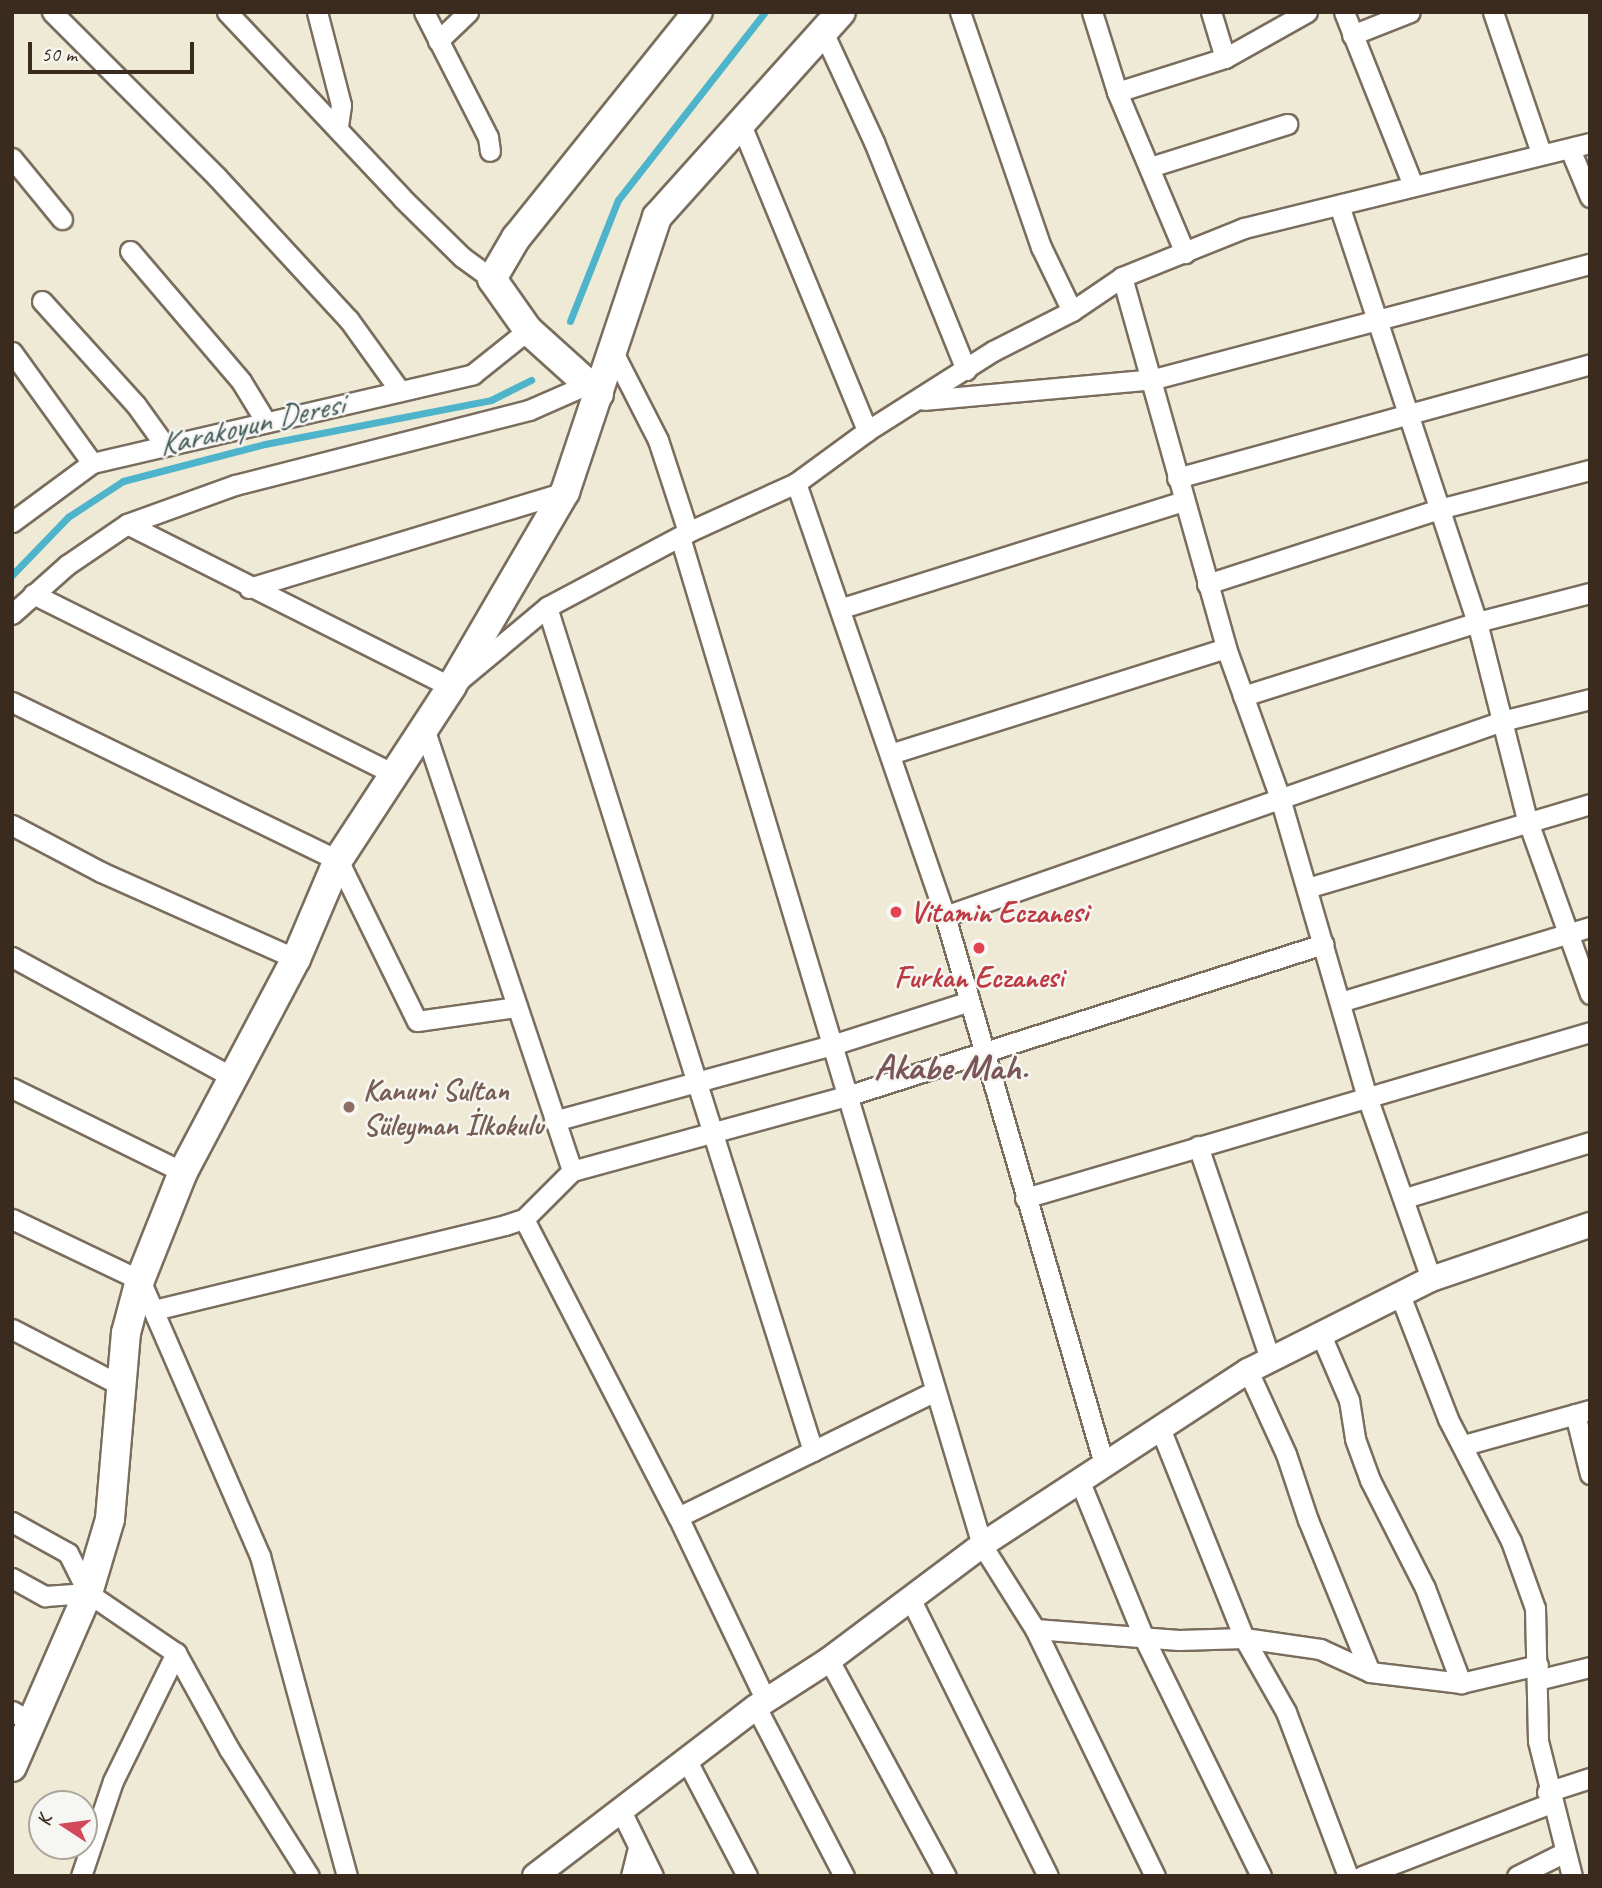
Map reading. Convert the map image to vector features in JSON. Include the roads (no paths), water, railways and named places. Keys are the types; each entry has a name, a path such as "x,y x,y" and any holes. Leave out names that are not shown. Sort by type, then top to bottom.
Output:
{"main road":[{"path":"12,1767 21,1716 88,1593 110,1519 126,1333 140,1280 183,1172 296,958 338,860 423,724 451,687 565,492 592,389 613,352 657,217 825,36 841,12"},
{"path":"592,389 528,330 492,279 516,238 692,15"}],"street":[{"path":"52,12 216,176 330,299 400,391"},
{"path":"227,12 454,249 492,279"},
{"path":"317,12 341,105 338,127"},
{"path":"424,12 488,137 490,151"},
{"path":"438,41 468,12"},
{"path":"960,12 1041,247 1072,311"},
{"path":"1092,12 1117,92 1185,253"},
{"path":"1211,12 1225,58"},
{"path":"1117,92 1225,58 1307,12"},
{"path":"1344,12 1413,185"},
{"path":"1352,36 1410,12"},
{"path":"1493,12 1541,153"},
{"path":"825,36 874,142 965,370"},
{"path":"1150,167 1287,124"},
{"path":"741,127 867,432"},
{"path":"127,524 249,588 451,687 547,607 684,534 796,483 867,432 922,401 965,370 1072,311 1122,277 1244,228 1590,143"},
{"path":"1570,149 1590,197"},
{"path":"12,158 62,219"},
{"path":"1339,205 1477,622 1527,819 1570,932 1590,994"},
{"path":"130,251 241,382 266,422"},
{"path":"922,401 1154,379 1590,264"},
{"path":"1122,277 1154,379 1183,501 1226,648 1280,798 1366,1094 1405,1198 1431,1279"},
{"path":"42,300 136,405 164,444"},
{"path":"12,522 92,463 472,374 528,330"},
{"path":"12,352 92,463"},
{"path":"613,352 658,440 832,1045 850,1095 933,1392 982,1545 1035,1629 1155,1876"},
{"path":"1177,478 1590,364"},
{"path":"12,614 33,594 127,524 235,485 529,410 592,389"},
{"path":"1207,584 1439,509 1590,470"},
{"path":"796,483 842,608 945,916 967,1002 1104,1464"},
{"path":"249,588 565,492"},
{"path":"842,608 1183,501"},
{"path":"1243,696 1477,622 1590,593"},
{"path":"33,594 392,773"},
{"path":"547,607 696,1083 715,1133 813,1451"},
{"path":"890,754 1226,648"},
{"path":"945,916 1502,721 1590,699"},
{"path":"12,702 338,860 417,1021 517,1007"},
{"path":"423,724 572,1171"},
{"path":"1307,888 1527,819 1590,804"},
{"path":"12,825 102,872 296,958"},
{"path":"1340,1002 1590,927"},
{"path":"154,1310 524,1219 572,1171 850,1095 1323,944"},
{"path":"12,957 232,1077"},
{"path":"554,1121 832,1045 967,1002"},
{"path":"1026,1198 1366,1094 1590,1032"},
{"path":"12,1088 183,1172"},
{"path":"1405,1198 1590,1142"},
{"path":"1198,1146 1270,1359"},
{"path":"12,1219 140,1280 260,1556 347,1876"},
{"path":"524,1219 678,1517 761,1704 844,1876"},
{"path":"535,1876 622,1813 761,1704 829,1660 982,1545 1248,1371 1431,1279 1590,1225"},
{"path":"1400,1295 1448,1419 1464,1445 1511,1541 1535,1608 1538,1741 1549,1798 1563,1853 1572,1876"},
{"path":"12,1329 120,1385"},
{"path":"1321,1335 1349,1400 1356,1421 1355,1439 1370,1480 1425,1588 1461,1683"},
{"path":"1248,1371 1286,1454 1370,1672"},
{"path":"678,1517 933,1392"},
{"path":"1464,1445 1582,1412 1590,1474"},
{"path":"1160,1428 1244,1638 1286,1712 1348,1876"},
{"path":"1080,1482 1144,1638 1261,1876"},
{"path":"12,1522 68,1553 88,1593 176,1653 229,1749 309,1876"},
{"path":"12,1578 45,1596 88,1593"},
{"path":"910,1598 1048,1876"},
{"path":"1035,1629 1144,1638 1244,1638 1321,1649 1370,1672 1461,1683 1590,1667"},
{"path":"81,1876 113,1781 176,1653"},
{"path":"829,1660 946,1876"},
{"path":"687,1761 747,1876"},
{"path":"1362,1876 1549,1798 1590,1778"},
{"path":"622,1813 653,1876"},
{"path":"631,1876 638,1847"},
{"path":"1517,1876 1563,1853"}],"waterway":[{"name":"Karakoyun Deresi","path":"570,321 618,200 765,12"},
{"name":"Karakoyun Deresi","path":"12,575 68,517 123,481 265,444 491,400 531,380"}],"place":[{"name":"Vitamin Eczanesi","path":"896,912"},
{"name":"Furkan Eczanesi","path":"979,948"},
{"name":"Kanuni Sultan Süleyman İlkokulu","path":"349,1107"}],"district":[{"name":"Akabe Mah.","path":"951,1067"}]}
